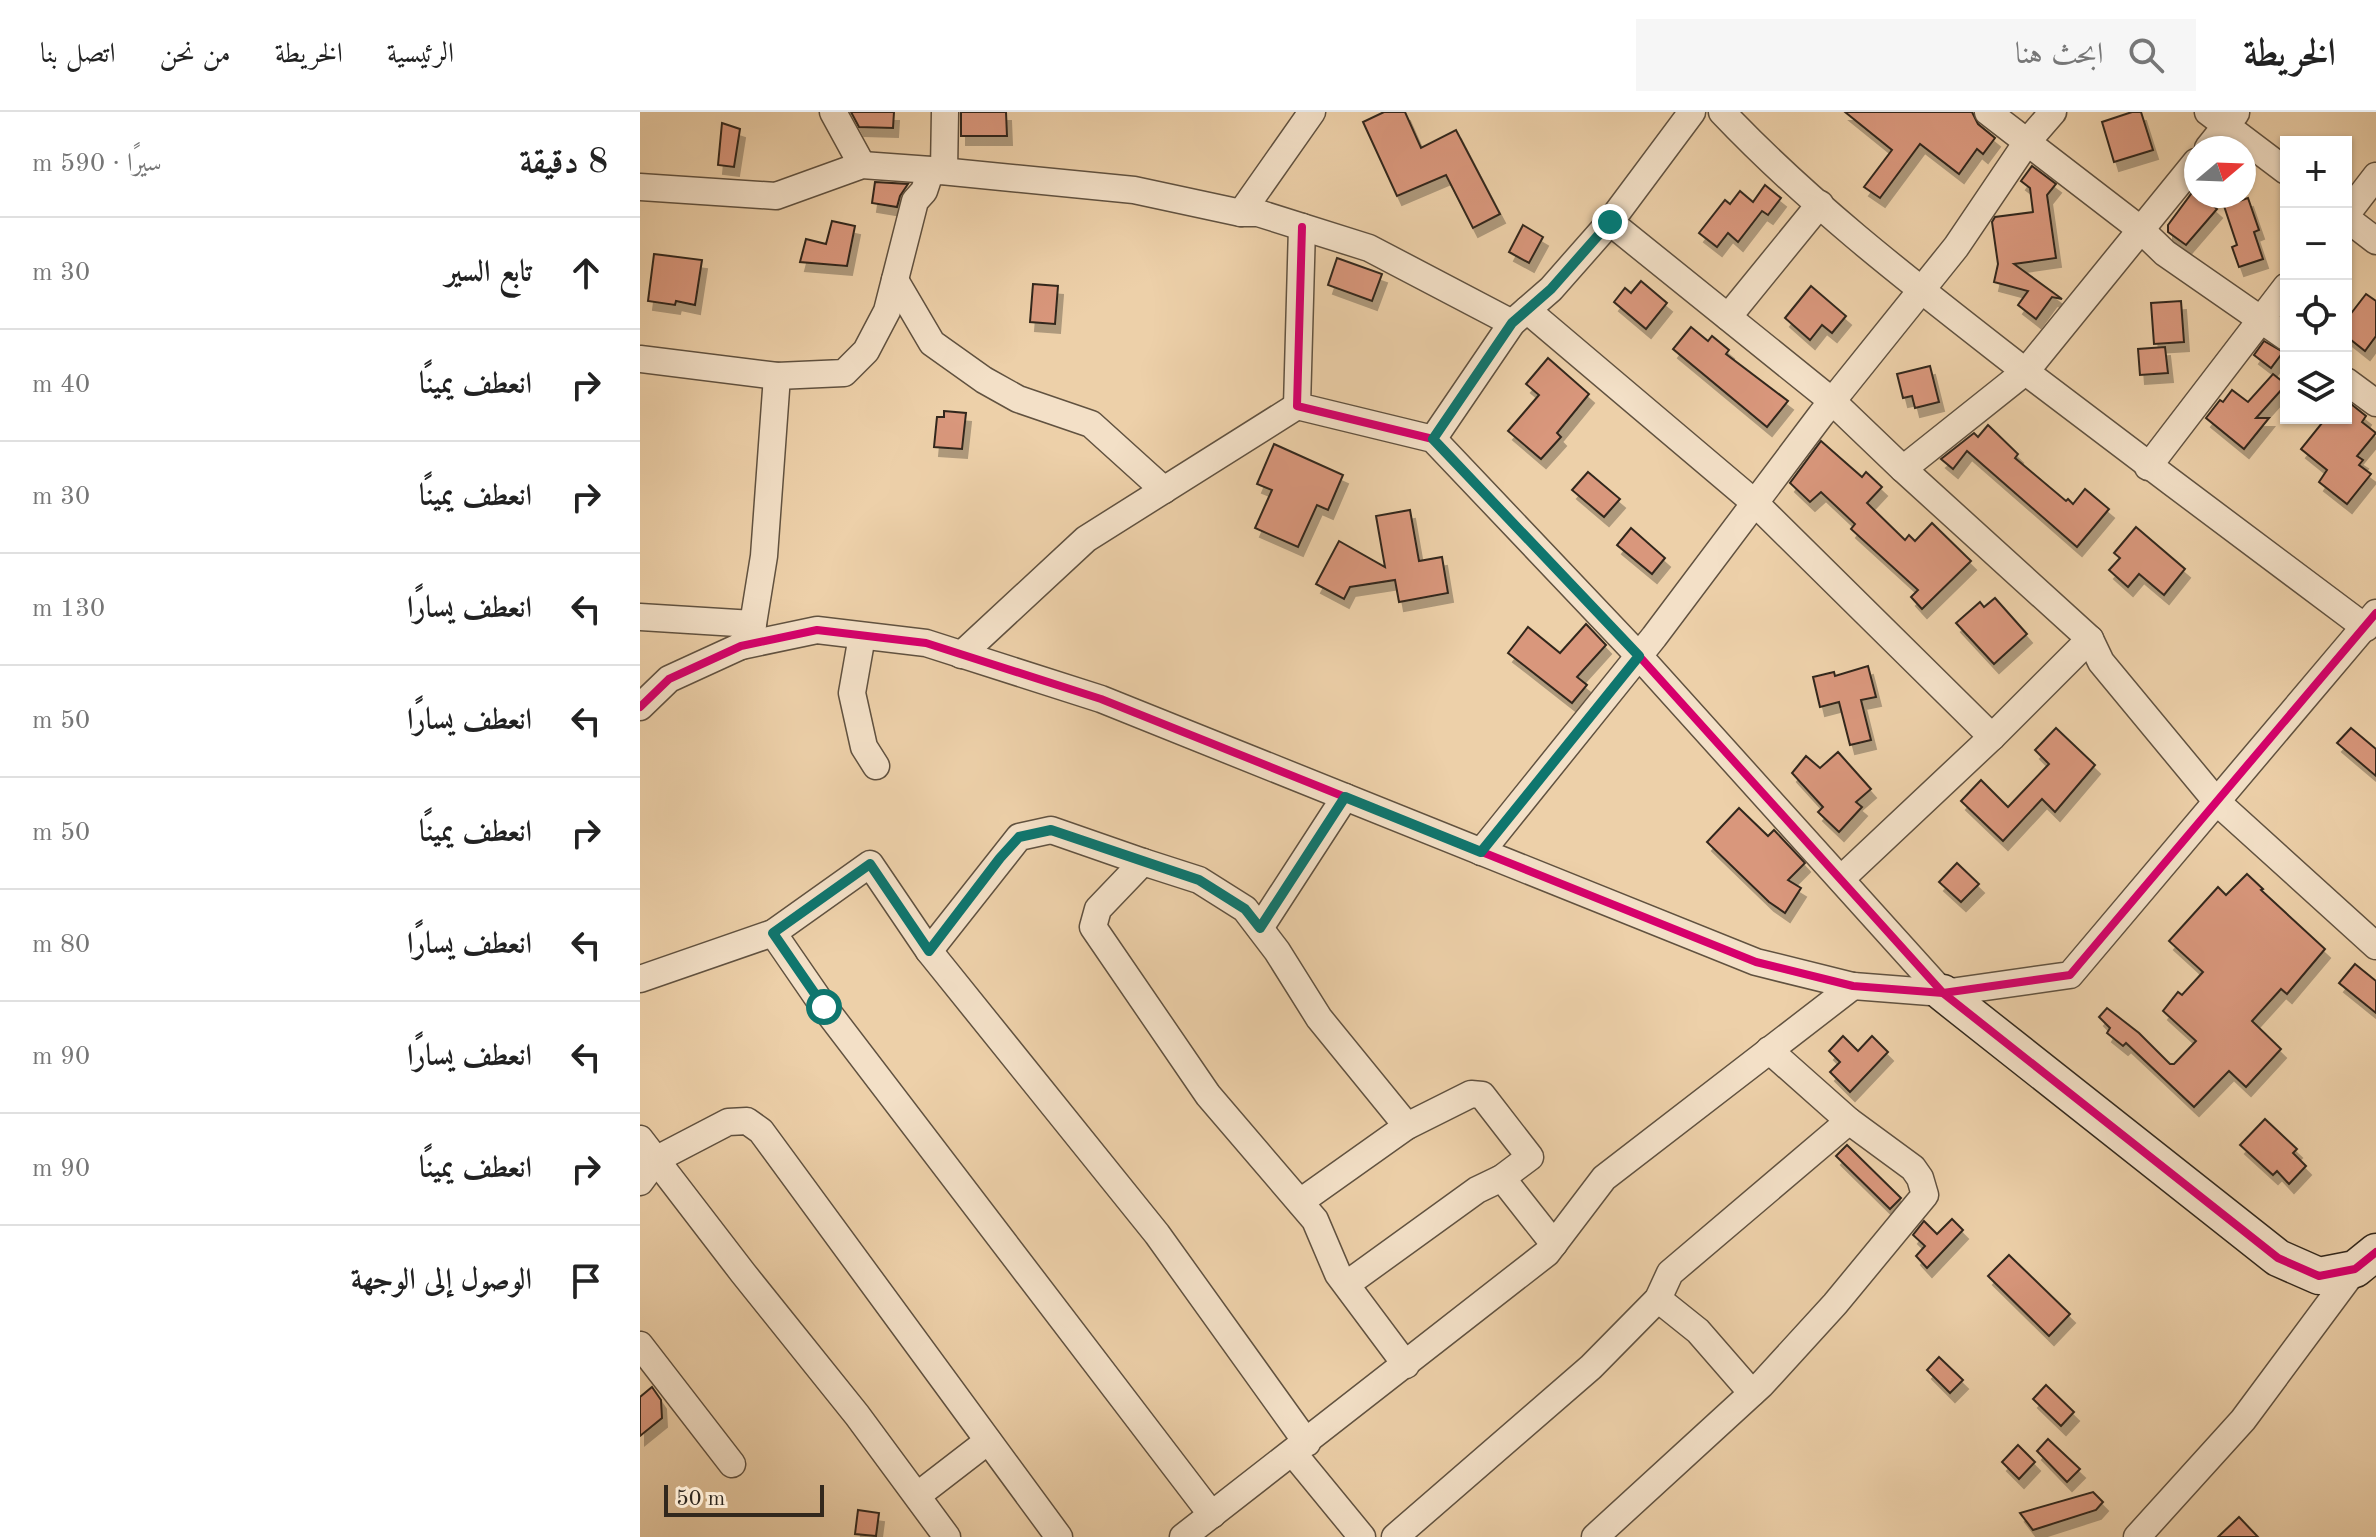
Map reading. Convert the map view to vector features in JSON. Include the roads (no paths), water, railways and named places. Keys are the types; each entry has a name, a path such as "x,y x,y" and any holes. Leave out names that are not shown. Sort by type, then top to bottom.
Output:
{"street":[{"path":"833,112 862,165"},
{"path":"640,359 777,376 844,373 866,351 881,326 915,201 937,171 945,112"},
{"path":"1241,213 1312,112"},
{"path":"1433,439 1520,317 1551,289 1610,222 1692,112"},
{"path":"640,617 747,635 817,630 926,643 1101,699 1756,962 1853,986 1943,993 2070,975 2371,620 2148,467 1921,292 1763,155 1722,112"},
{"path":"1988,112 2140,229 2165,253 2280,333"},
{"path":"1481,852 1639,656 1832,401 1956,247 2027,142 2053,112"},
{"path":"2214,136 2224,117 2280,166"},
{"path":"640,187 776,196 862,165 937,171 1134,190 1241,213 1258,213 1369,248 1520,317 1755,503 1992,737"},
{"path":"1903,469 2026,371 2184,176"},
{"path":"2352,208 2376,176"},
{"path":"1728,317 1820,204"},
{"path":"2352,221 2376,241"},
{"path":"1610,222 1832,401 2090,639 2101,662 2217,802 2376,946"},
{"path":"1297,406 1302,227"},
{"path":"895,280 932,343 984,380 1018,399 1091,424 1164,490"},
{"path":"2148,467 2280,294"},
{"path":"640,707 669,679 747,635 764,556 777,376"},
{"path":"2352,385 2376,403"},
{"path":"961,655 1086,539 1297,406 1433,439 1639,656 1943,993 2278,1258 2319,1276 2365,1261"},
{"path":"862,636 852,693 864,747 876,766"},
{"path":"1841,879 1992,737 2090,639"},
{"path":"1260,928 1345,797"},
{"path":"929,951 1019,837 1051,830 1199,880 1245,909 1319,1018 1407,1126"},
{"path":"1143,862 1098,909 1093,927 1208,1095 1315,1220 1338,1274 1406,1365"},
{"path":"640,979 773,933 870,864 929,951 1157,1234 1362,1537"},
{"path":"773,933 824,1007 1212,1515"},
{"path":"1183,1537 1547,1253 1604,1178 1853,986"},
{"path":"1597,1536 1752,1393 1835,1304 1925,1195 1913,1168 1849,1121 1769,1050"},
{"path":"1300,1202 1407,1126 1471,1094 1482,1095 1530,1157 1502,1178 1477,1190 1347,1284"},
{"path":"648,1149 728,1122 747,1121 761,1131 1059,1537"},
{"path":"1395,1537 1591,1367 1658,1299 1670,1273 1849,1121"},
{"path":"640,1182 648,1149"},
{"path":"648,1149 918,1495 947,1537"},
{"path":"1502,1178 1554,1244"},
{"path":"2137,1537 2243,1420 2365,1261"},
{"path":"1658,1299 1698,1331 1752,1393"},
{"path":"641,1350 732,1464"},
{"path":"918,1495 988,1441"}]}
